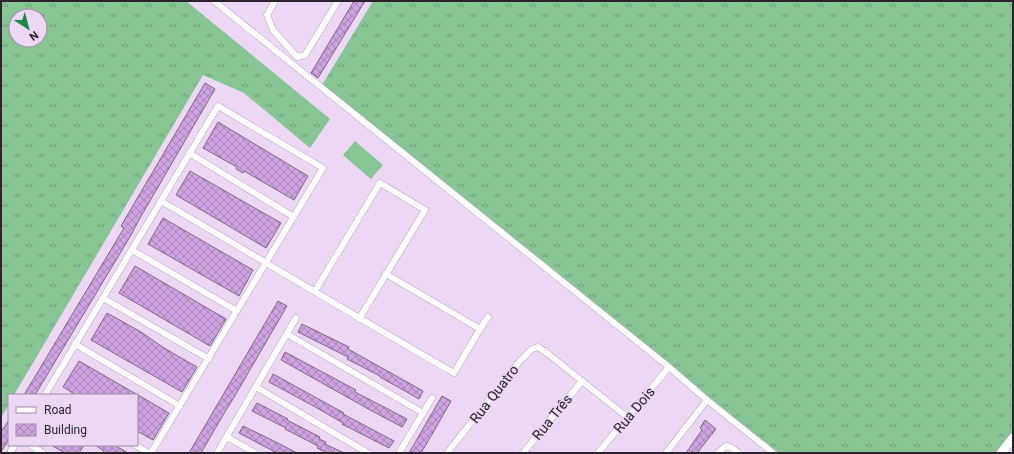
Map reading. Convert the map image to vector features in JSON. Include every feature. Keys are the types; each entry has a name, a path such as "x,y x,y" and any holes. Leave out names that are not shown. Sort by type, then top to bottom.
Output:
{"main road":[{"path":"1001,453 1013,438"}],"street":[{"path":"214,1 669,367 707,400 773,453"},
{"path":"275,1 266,15 273,30 297,57 305,55 338,1"},
{"path":"47,394 75,344 218,106 323,168 209,359 150,453 137,446"},
{"path":"189,153 294,217"},
{"path":"315,291 380,183 425,210 359,319"},
{"path":"161,201 454,374 488,317"},
{"path":"132,250 237,311"},
{"path":"386,274 480,329"},
{"path":"103,298 209,359"},
{"path":"217,453 296,318"},
{"path":"287,334 423,413"},
{"path":"75,344 180,406"},
{"name":"Rua Quatro","path":"447,453 532,349 538,347 548,352 582,380"},
{"name":"Rua Dois","path":"598,453 669,367"},
{"path":"582,380 627,417"},
{"name":"Rua Três","path":"523,453 582,380"},
{"path":"256,387 368,453"},
{"path":"399,453 432,398"},
{"path":"666,453 707,400"},
{"path":"227,437 255,453"},
{"path":"32,446 43,453"},
{"path":"718,453 723,447 728,446 739,453"}],"green space":[{"path":"1,1 186,1 330,119 310,148 244,93 203,75 15,394 8,394 8,406 1,418"},
{"path":"373,1 1013,1 1013,432 997,453 779,453 322,85"},
{"path":"355,141 383,165 371,179 343,155"}],"building":[{"path":"354,1 365,1 318,78 311,73"},
{"path":"205,83 215,89 131,235 36,394 25,394 124,228 121,226"},
{"path":"218,122 308,176 294,200 244,171 243,173 236,169 237,167 203,148"},
{"path":"190,171 281,223 266,248 176,195"},
{"path":"163,218 253,270 239,296 148,244"},
{"path":"135,266 226,319 210,346 119,293"},
{"path":"278,301 287,306 233,399 201,453 189,453"},
{"path":"107,313 141,332 164,348 197,367 182,392 91,340"},
{"path":"302,324 349,347 348,349 423,391 419,399 347,359 348,357 298,332"},
{"path":"285,352 356,390 355,392 407,419 402,427 372,411 281,360"},
{"path":"79,361 136,394 74,394 63,387"},
{"path":"273,374 394,441 389,448 342,424 343,423 319,409 269,382"},
{"path":"138,395 169,413 153,440 138,432"},
{"path":"442,396 451,401 434,431 421,453 409,453"},
{"path":"257,403 320,437 319,439 326,442 325,444 344,453 327,453 317,448 318,446 285,429 286,428 252,411"},
{"path":"705,420 716,429 697,453 686,453 702,430 700,428"},
{"path":"8,422 8,441 1,452 1,432"},
{"path":"243,426 297,453 277,453 239,433"},
{"path":"53,446 83,446 79,453 65,453"},
{"path":"96,446 116,446 128,453 103,453 104,451"}]}
